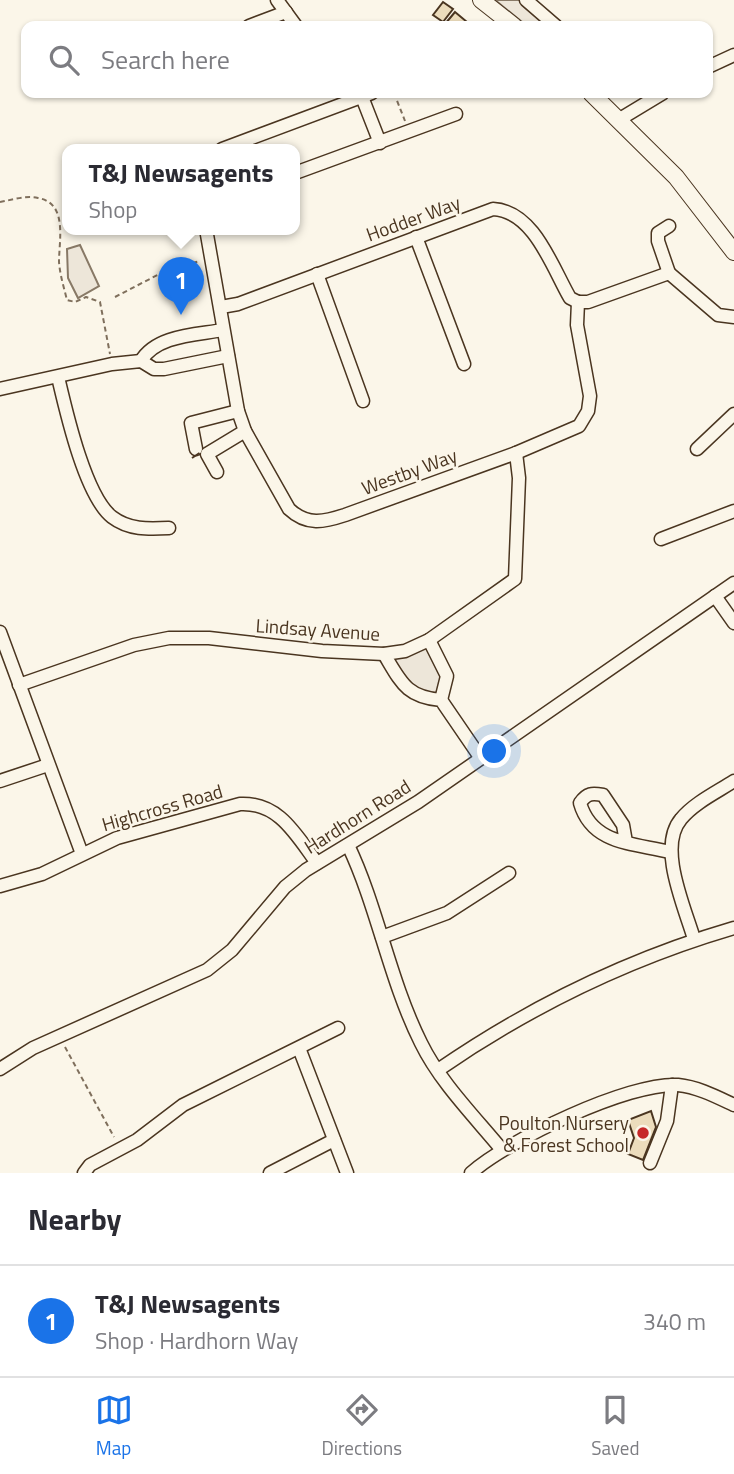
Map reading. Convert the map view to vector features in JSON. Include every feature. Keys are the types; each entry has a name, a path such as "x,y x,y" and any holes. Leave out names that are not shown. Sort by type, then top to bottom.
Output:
{"main road":[{"path":"481,0 508,21"},
{"path":"597,98 676,177 734,252"}],"street":[{"path":"277,0 292,21"},
{"path":"526,0 550,21"},
{"path":"262,21 286,12"},
{"path":"713,66 734,55"},
{"path":"234,144 343,98"},
{"path":"368,98 380,143"},
{"path":"620,119 655,98"},
{"path":"300,175 410,131 445,126 456,114"},
{"name":"Hodder Way","path":"221,307 492,209 523,220 570,298 578,302"},
{"path":"669,226 658,233 658,241 669,273 718,315 734,317"},
{"name":"Westby Way","path":"207,235 238,411 245,431 289,509 296,515 316,522 345,515 516,453 571,432 579,426 588,411 590,396 577,325 578,302"},
{"path":"416,237 464,364"},
{"path":"578,302 588,302 669,273"},
{"path":"317,274 363,401"},
{"path":"141,361 147,351 162,342 223,330"},
{"path":"0,389 112,364 141,361 154,369 164,369 228,356"},
{"path":"58,377 90,483 103,509 128,526 169,528"},
{"path":"196,449 191,423 238,411"},
{"path":"700,441 734,414"},
{"path":"217,472 207,454 245,431"},
{"name":"Lindsay Avenue","path":"19,685 134,645 169,638 209,638 322,651 384,654 405,651 429,640 515,579 519,478 516,453"},
{"path":"661,539 734,511"},
{"name":"Hardhorn Road","path":"0,1069 24,1052 216,964 237,944 285,887 317,863 418,802 734,583"},
{"path":"715,596 734,623"},
{"path":"0,632 82,854"},
{"path":"429,640 447,676 441,700 480,757"},
{"path":"384,654 408,690 424,699 441,700"},
{"path":"0,781 48,765"},
{"path":"695,939 670,852 672,837 682,817 734,781"},
{"name":"Highcross Road","path":"0,886 42,874 117,838 250,804 271,810 284,819 317,863"},
{"path":"626,842 670,852"},
{"path":"348,845 413,1026 438,1070 502,1150"},
{"path":"382,937 452,911 509,873"},
{"path":"438,1070 551,1001 695,939 734,929"},
{"path":"84,1173 90,1165 121,1150 183,1105 338,1028"},
{"path":"299,1048 347,1173"},
{"path":"650,1163 665,1140 672,1085"},
{"path":"471,1173 524,1136 640,1090 672,1085 691,1087 734,1105"},
{"path":"270,1173 334,1140"}],"path":[{"path":"396,98 410,131"},
{"path":"0,202 35,197 47,200 57,211 60,223 59,265 67,300 75,302 86,297 100,302 112,364"},
{"path":"115,297 169,269 211,259"},
{"path":"60,1037 121,1150"}],"shaded area":[{"path":"495,0 521,0 544,21 521,21"},
{"path":"80,245 99,286 78,298 68,278 67,249"},
{"path":"429,640 445,669 445,690 424,699 384,654"}],"building":[{"path":"443,2 453,9 444,21 433,15"},
{"path":"455,12 466,21 448,21"},
{"name":"Poulton Nursery & Forest School","path":"651,1111 656,1127 643,1160 628,1154 634,1138 628,1120"}],"fence":[{"path":"192,458 201,452"}],"place":[{"name":"T&J Newsagents","path":"181,315"},
{"name":"Poulton Nursery & Forest School","path":"643,1133"}]}
